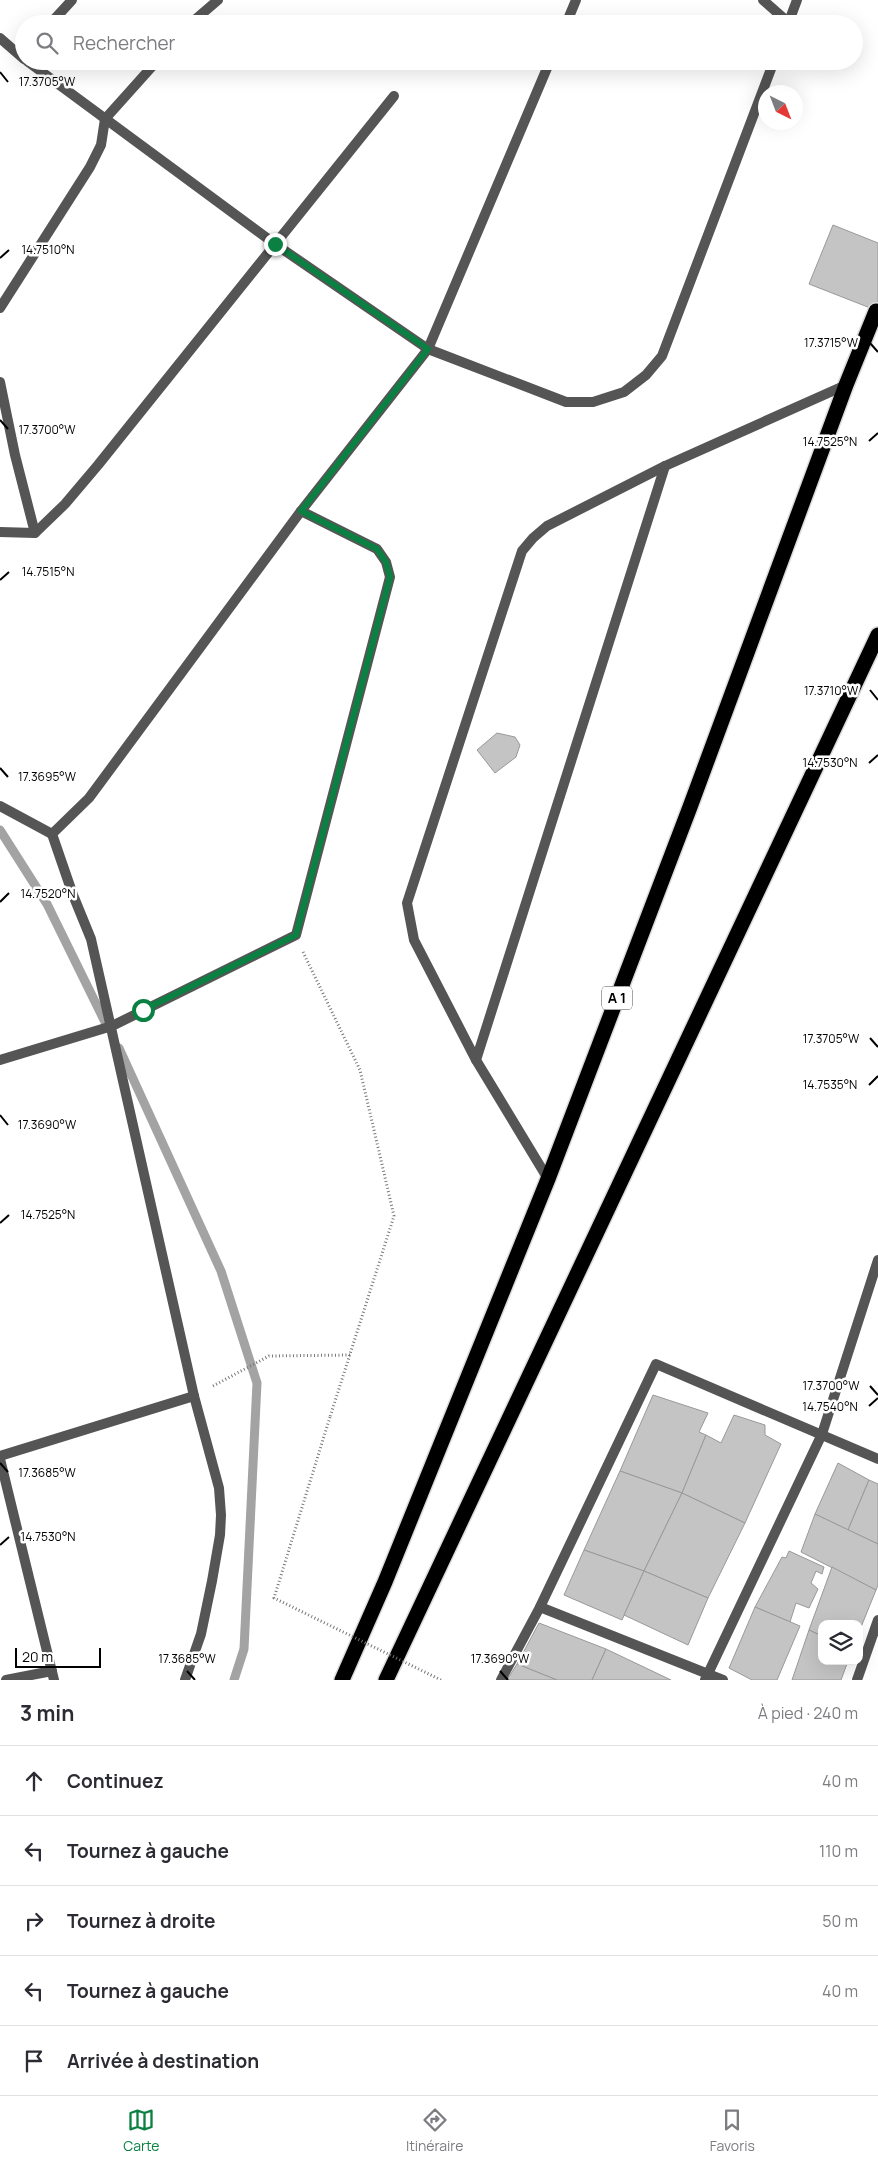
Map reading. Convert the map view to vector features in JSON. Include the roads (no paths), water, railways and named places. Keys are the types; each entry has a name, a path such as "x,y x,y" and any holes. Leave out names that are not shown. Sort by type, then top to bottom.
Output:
{"highway":[{"name":"A 1","path":"342,1680 385,1582 548,1179 690,807 846,385 876,311"},
{"path":"386,1680 878,635"}],"street":[{"path":"58,15 72,0"},
{"path":"200,15 218,0"},
{"path":"570,15 576,0"},
{"path":"763,0 779,15"},
{"path":"791,15 797,0"},
{"path":"0,38 15,50"},
{"path":"41,70 275,244 428,349 566,402 593,402 624,392 646,375 662,356 771,70"},
{"path":"0,308 90,167 101,145 105,119 149,70"},
{"path":"52,834 89,798 301,511 428,349 546,70"},
{"path":"0,532 34,534 65,504 98,466 394,96"},
{"path":"0,382 34,534"},
{"path":"548,1179 476,1060 414,940 407,903 522,551 547,526 665,466 846,385"},
{"path":"476,1060 665,466"},
{"path":"0,1060 112,1026 296,935 390,577 386,562 377,549 301,511"},
{"path":"0,806 52,834 73,895 91,939 194,1396 219,1488 222,1515 218,1544 201,1634 185,1680"},
{"path":"706,1677 822,1434 878,1260"},
{"path":"501,1680 540,1607 656,1364 878,1459"},
{"path":"6,1680 53,1675 0,1458 194,1396"},
{"path":"540,1607 706,1677 723,1680"},
{"path":"858,1680 878,1620"}],"waterway":[{"path":"0,830 47,904 105,1022"},
{"path":"119,1048 221,1271 257,1383 244,1649 234,1680"}]}
